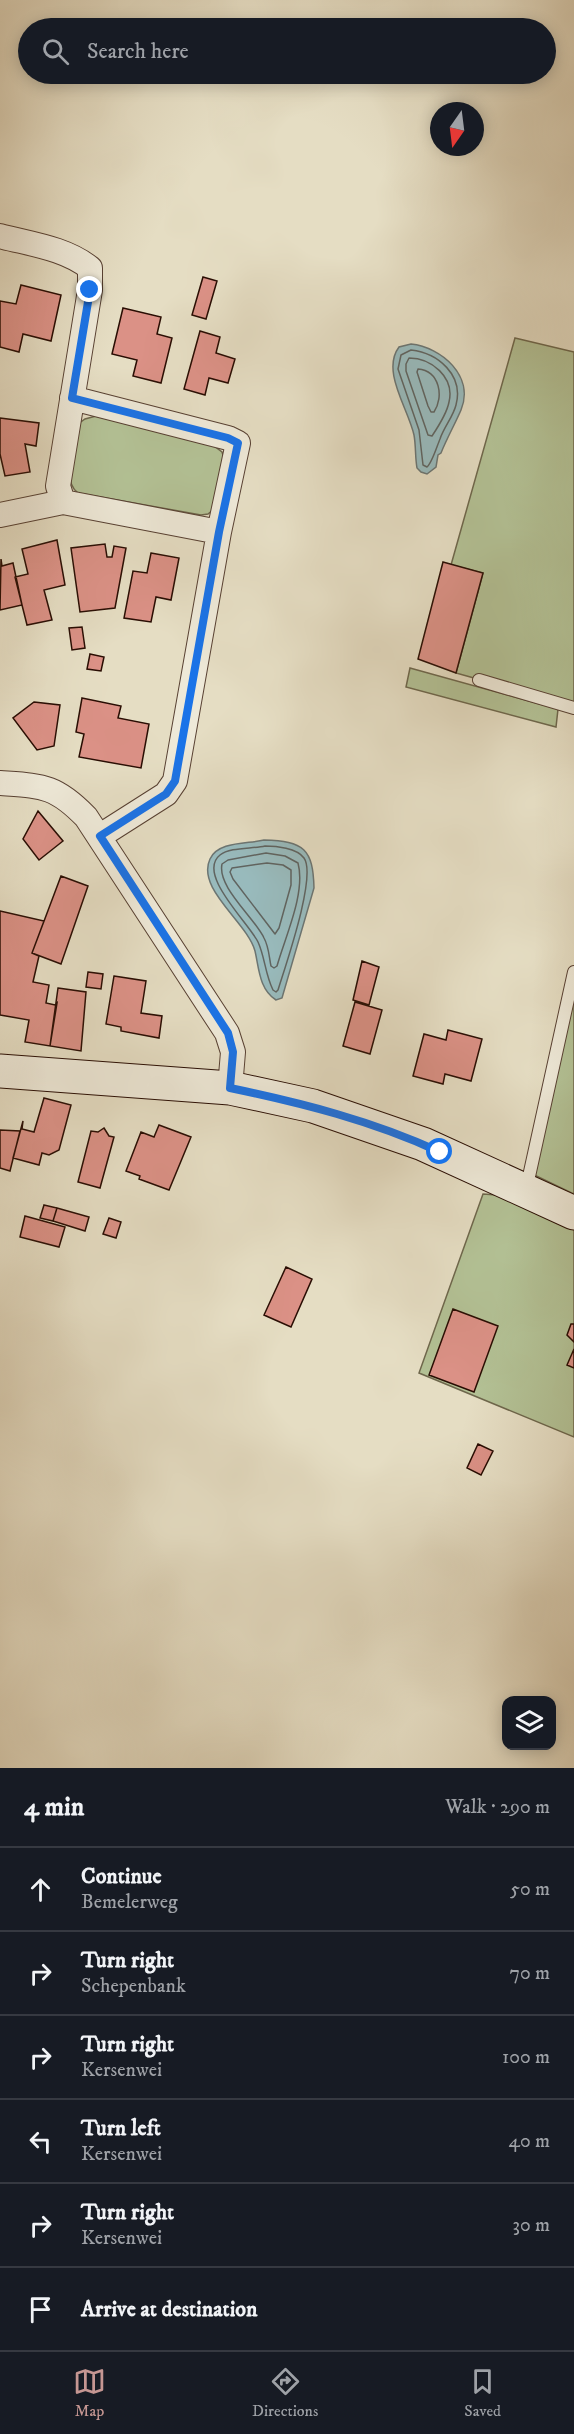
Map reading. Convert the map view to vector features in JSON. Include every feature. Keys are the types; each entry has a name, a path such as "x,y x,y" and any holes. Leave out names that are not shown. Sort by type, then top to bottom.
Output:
{"street":[{"path":"0,236 65,253 90,268 90,290 58,486 63,502"},
{"path":"72,398 228,438 238,443 219,532 175,781 166,794 100,836"},
{"path":"0,514 63,502 219,532"},
{"path":"0,783 50,789 76,807 100,836 228,1033 233,1052 230,1088"},
{"path":"0,1071 230,1088 313,1106 389,1131 574,1213"}],"lane":[{"path":"480,680 574,708"},
{"path":"526,1190 574,972"}],"green space":[{"path":"515,338 574,352 574,706 456,673 483,573 451,565"},
{"path":"96,416 214,446 222,452 225,461 214,509 208,514 201,515 78,493 73,487 69,470 78,424"},
{"path":"410,668 558,709 556,727 406,687"},
{"path":"574,993 574,1194 526,1171"},
{"path":"483,1194 497,1195 574,1229 574,1437 419,1373"}],"water":[{"path":"411,344 422,346 444,357 459,375 463,386 464,398 461,410 438,455 436,467 427,474 417,468 414,435 394,378 394,357 399,347"},
{"path":"264,840 289,842 304,850 311,864 314,888 282,998 276,1000 263,984 250,940 216,894 210,882 208,870 210,859 220,849 234,844"}],"building":[{"path":"203,277 217,281 206,319 192,315"},
{"path":"21,285 61,295 51,341 23,334 19,352 0,347 0,301 16,304"},
{"path":"123,308 161,317 157,334 172,338 161,383 133,376 137,360 112,354"},
{"path":"200,331 220,337 216,353 235,359 228,383 209,378 205,395 184,389"},
{"path":"0,418 39,423 36,446 25,444 30,472 5,476 0,454"},
{"path":"57,540 65,585 44,590 52,620 27,625 15,577 28,574 22,549"},
{"path":"105,544 107,557 112,557 114,546 126,548 115,608 80,612 71,548"},
{"path":"151,553 179,558 171,600 156,597 151,622 124,618 133,571 147,573"},
{"path":"1,559 2,566 13,563 22,605 0,610"},
{"path":"443,562 483,573 456,673 418,659"},
{"path":"82,627 85,648 72,650 69,628"},
{"path":"90,654 104,657 101,671 87,669"},
{"path":"82,698 121,706 118,718 149,724 141,768 79,757 84,734 76,732"},
{"path":"34,702 60,705 54,746 37,750 13,718"},
{"path":"38,811 63,841 39,860 23,839"},
{"path":"61,876 88,886 61,964 32,953"},
{"path":"0,911 44,921 32,953 39,956 33,982 49,985 46,1003 55,1005 57,1003 50,1046 25,1042 29,1020 0,1015"},
{"path":"362,961 379,967 369,1005 353,1000"},
{"path":"88,972 103,974 101,989 86,987"},
{"path":"114,976 146,981 141,1013 162,1016 159,1038 121,1031 121,1027 106,1024"},
{"path":"58,988 86,992 81,1051 50,1046"},
{"path":"355,1002 382,1010 370,1054 343,1046"},
{"path":"448,1030 482,1039 471,1081 445,1074 443,1084 413,1076 424,1034 446,1040"},
{"path":"44,1098 71,1105 59,1150 49,1155 42,1153 39,1165 13,1158 23,1121 22,1129 34,1132"},
{"path":"159,1125 191,1137 169,1190 139,1179 140,1176 126,1171 141,1132 154,1137"},
{"path":"104,1128 109,1136 114,1137 100,1188 78,1182 91,1131 98,1132"},
{"path":"0,1130 20,1131 10,1171 0,1168"},
{"path":"44,1205 57,1208 53,1221 40,1218"},
{"path":"57,1208 89,1217 85,1231 53,1221"},
{"path":"25,1216 65,1227 59,1247 20,1237"},
{"path":"109,1218 121,1222 116,1238 103,1234"},
{"path":"286,1267 312,1279 291,1327 264,1315"},
{"path":"453,1309 498,1326 474,1392 429,1375"},
{"path":"571,1324 574,1324 574,1342 567,1335"},
{"path":"574,1349 574,1368 567,1365"},
{"path":"478,1444 493,1451 481,1475 467,1468"}],"route":[{"path":"90,290 72,398 228,438 238,443 219,532 175,781 166,794 100,836 228,1033 233,1052 230,1088 313,1106 389,1131 440,1152"}]}
